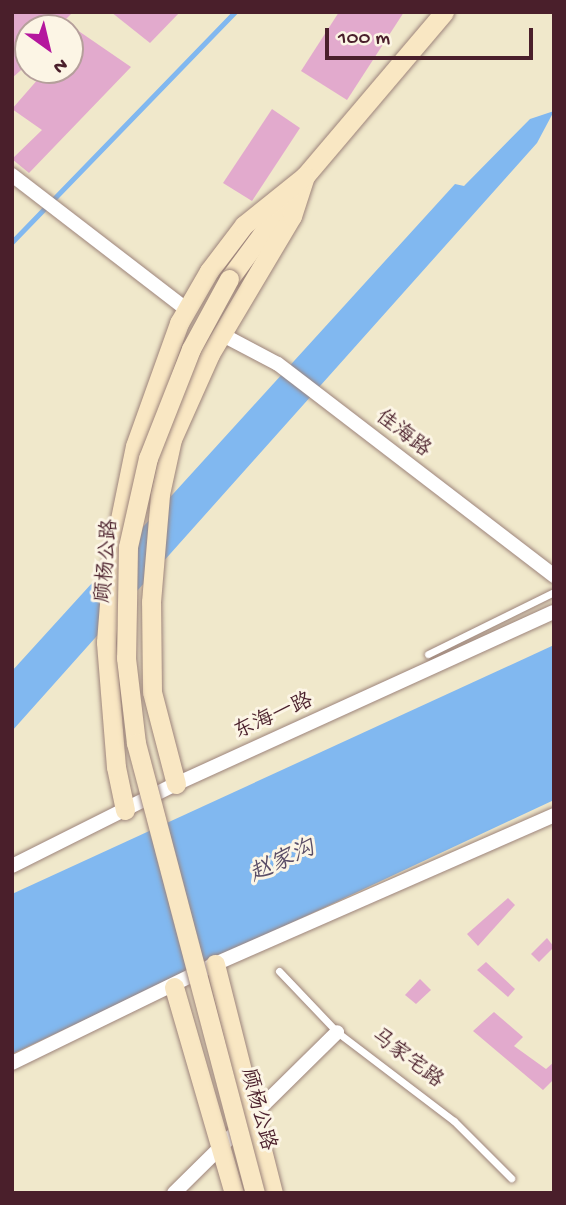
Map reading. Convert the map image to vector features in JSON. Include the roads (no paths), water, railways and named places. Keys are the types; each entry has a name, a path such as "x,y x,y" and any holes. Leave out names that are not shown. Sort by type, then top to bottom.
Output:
{"street":[{"name":"顾杨公路","path":"255,1193 136,743 126,658 128,547 148,458 191,349 229,279 305,176 444,12"},
{"path":"12,175 187,310"},
{"path":"125,810 116,767 106,642 113,553 135,446 187,310 244,225 305,176"},
{"path":"176,784 152,692 152,602 160,494 172,439 221,334 287,227 305,176"},
{"name":"佳海路","path":"221,334 278,364 554,576"},
{"name":"东海一路","path":"12,866 176,784 554,612"},
{"path":"12,1063 174,987 215,964 554,815"},
{"path":"215,964 273,1193"},
{"path":"174,987 234,1193"},
{"path":"174,1193 337,1032"}],"lane":[{"path":"428,654 554,592"},
{"name":"马家宅路","path":"279,971 337,1032 454,1121 511,1178"}],"water":[{"path":"554,111 537,143 12,731 12,671 455,184 464,186 530,119"},
{"name":"赵家沟","path":"554,645 554,800 12,1054 12,894"}],"waterway":[{"path":"12,242 235,12"}]}
